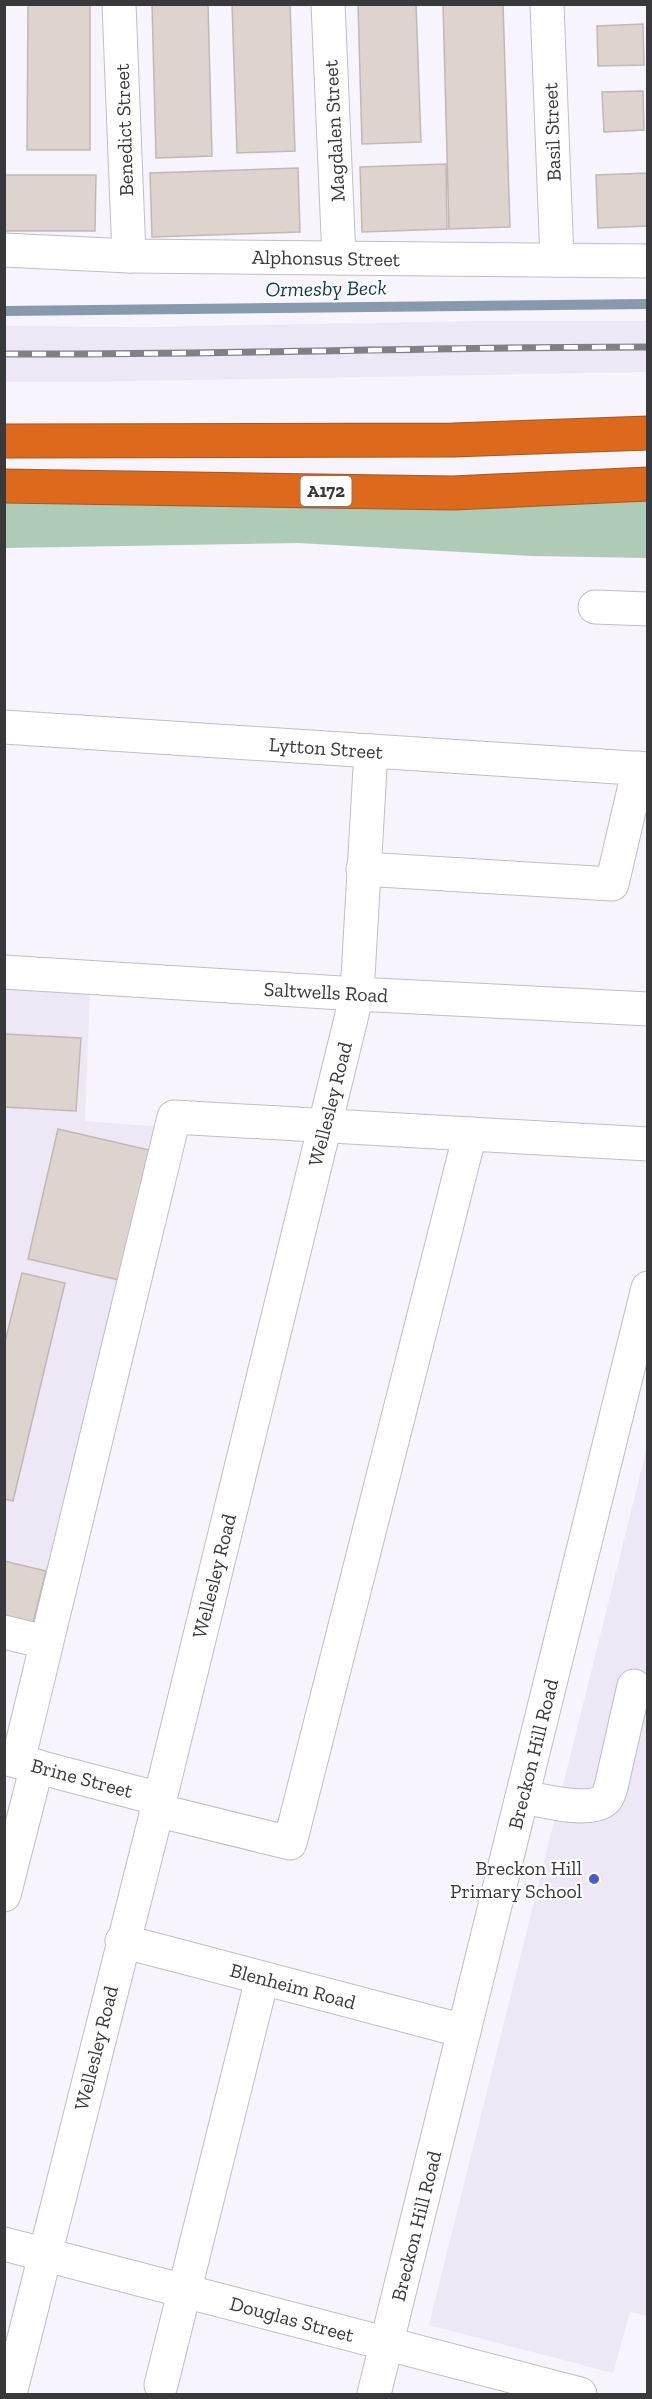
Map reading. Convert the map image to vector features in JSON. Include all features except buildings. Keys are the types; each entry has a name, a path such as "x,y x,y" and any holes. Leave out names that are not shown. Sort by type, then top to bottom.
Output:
{"highway":[{"path":"4,441 453,440 648,433"},
{"name":"A172","path":"4,486 453,494 648,484"}],"street":[{"name":"Benedict Street","path":"119,4 129,256"},
{"name":"Magdalen Street","path":"328,4 339,258"},
{"name":"Basil Street","path":"547,4 557,260"},
{"name":"Alphonsus Street","path":"4,250 129,256 648,261"},
{"path":"595,607 648,609"},
{"name":"Lytton Street","path":"4,727 643,769"},
{"name":"Wellesley Road","path":"10,2394 158,1805 357,994 371,751"},
{"path":"363,869 612,884 643,769"},
{"name":"Saltwells Road","path":"4,972 648,1009"},
{"path":"4,1896 20,1762 45,1642 174,1117 648,1144"},
{"name":"Brine Street","path":"20,1762 290,1843 470,1134"},
{"name":"Breckon Hill Road","path":"374,2394 648,1288"},
{"path":"4,1632 45,1642"},
{"path":"522,1797 582,1806 603,1802 611,1786 634,1686"},
{"name":"Blenheim Road","path":"122,1941 464,2031"},
{"path":"161,2385 262,1978"},
{"name":"Douglas Street","path":"4,2244 580,2394"}],"shaded area":[{"path":"485,321 647,321 647,372 5,382 5,326 148,327"},
{"path":"5,977 90,988 85,1121 163,1127 44,1647 5,1639"},
{"name":"Breckon Hill Primary School","path":"647,1447 647,2316 630,2312 613,2373 429,2325"}],"green space":[{"path":"647,493 647,558 532,556 298,543 5,548 4,501"}],"waterway":[{"name":"Ormesby Beck","path":"4,311 648,304"}],"railway":[{"path":"4,354 648,347"}],"place":[{"name":"Breckon Hill Primary School","path":"594,1879"}]}
